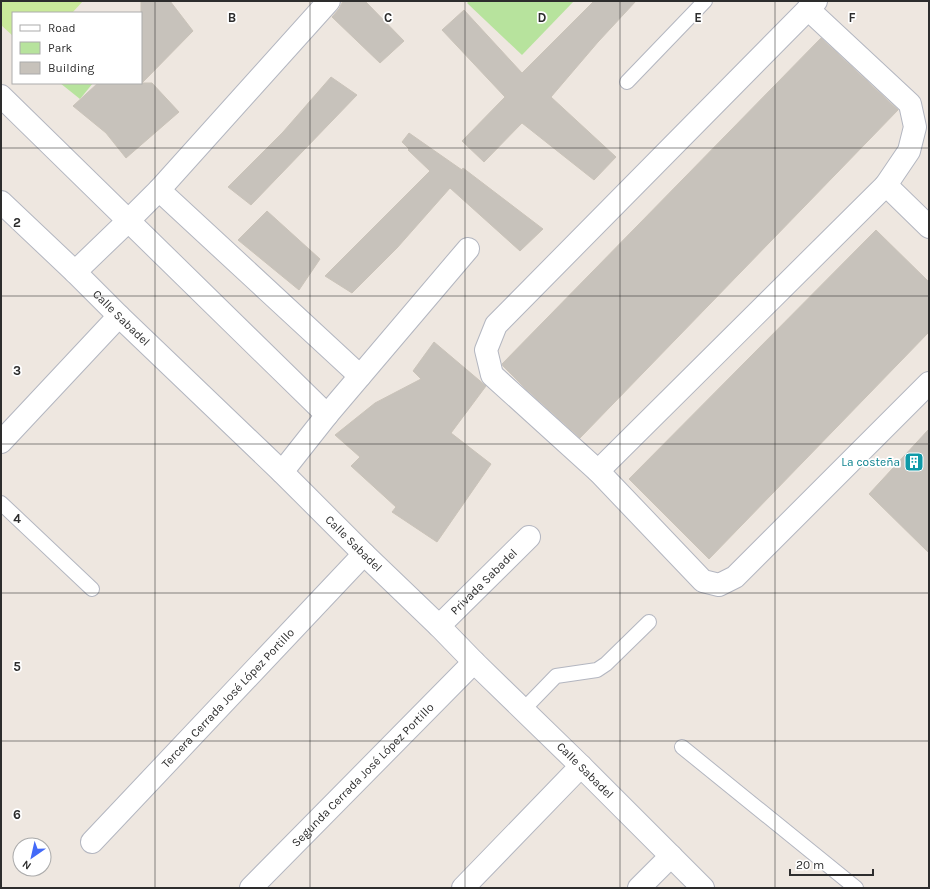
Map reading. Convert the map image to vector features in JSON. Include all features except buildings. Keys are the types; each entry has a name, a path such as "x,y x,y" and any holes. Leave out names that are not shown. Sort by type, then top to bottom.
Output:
{"street":[{"path":"75,272 159,190 322,3"},
{"path":"598,471 886,185 909,151 915,127 910,104 812,5 496,326 486,350 492,375 598,471 703,581 719,584 735,577 929,383"},
{"path":"1,96 327,415"},
{"path":"886,185 929,227"},
{"path":"159,190 360,376"},
{"name":"Calle Sabadel","path":"1,202 282,472 474,662 524,709 703,888"},
{"path":"282,472 327,415 468,249"},
{"path":"1,442 119,316"},
{"name":"Privada Sabadel","path":"439,626 529,537"},
{"name":"Tercera Cerrada José López Portillo","path":"92,842 364,554"},
{"name":"Segunda Cerrada José López Portillo","path":"251,888 474,662"},
{"path":"462,888 581,766"},
{"path":"639,888 671,856"}],"lane":[{"path":"627,82 705,1"},
{"path":"1,502 92,589"},
{"path":"524,709 556,676 597,670 606,664 648,622"},
{"path":"682,747 856,888"}],"green space":[{"path":"1,1 83,1 73,12 12,12 12,35 1,25"},
{"path":"469,1 574,1 522,55 467,3"},
{"path":"61,84 92,84 80,99"}],"place":[{"name":"La costeña","path":"914,462"}]}
